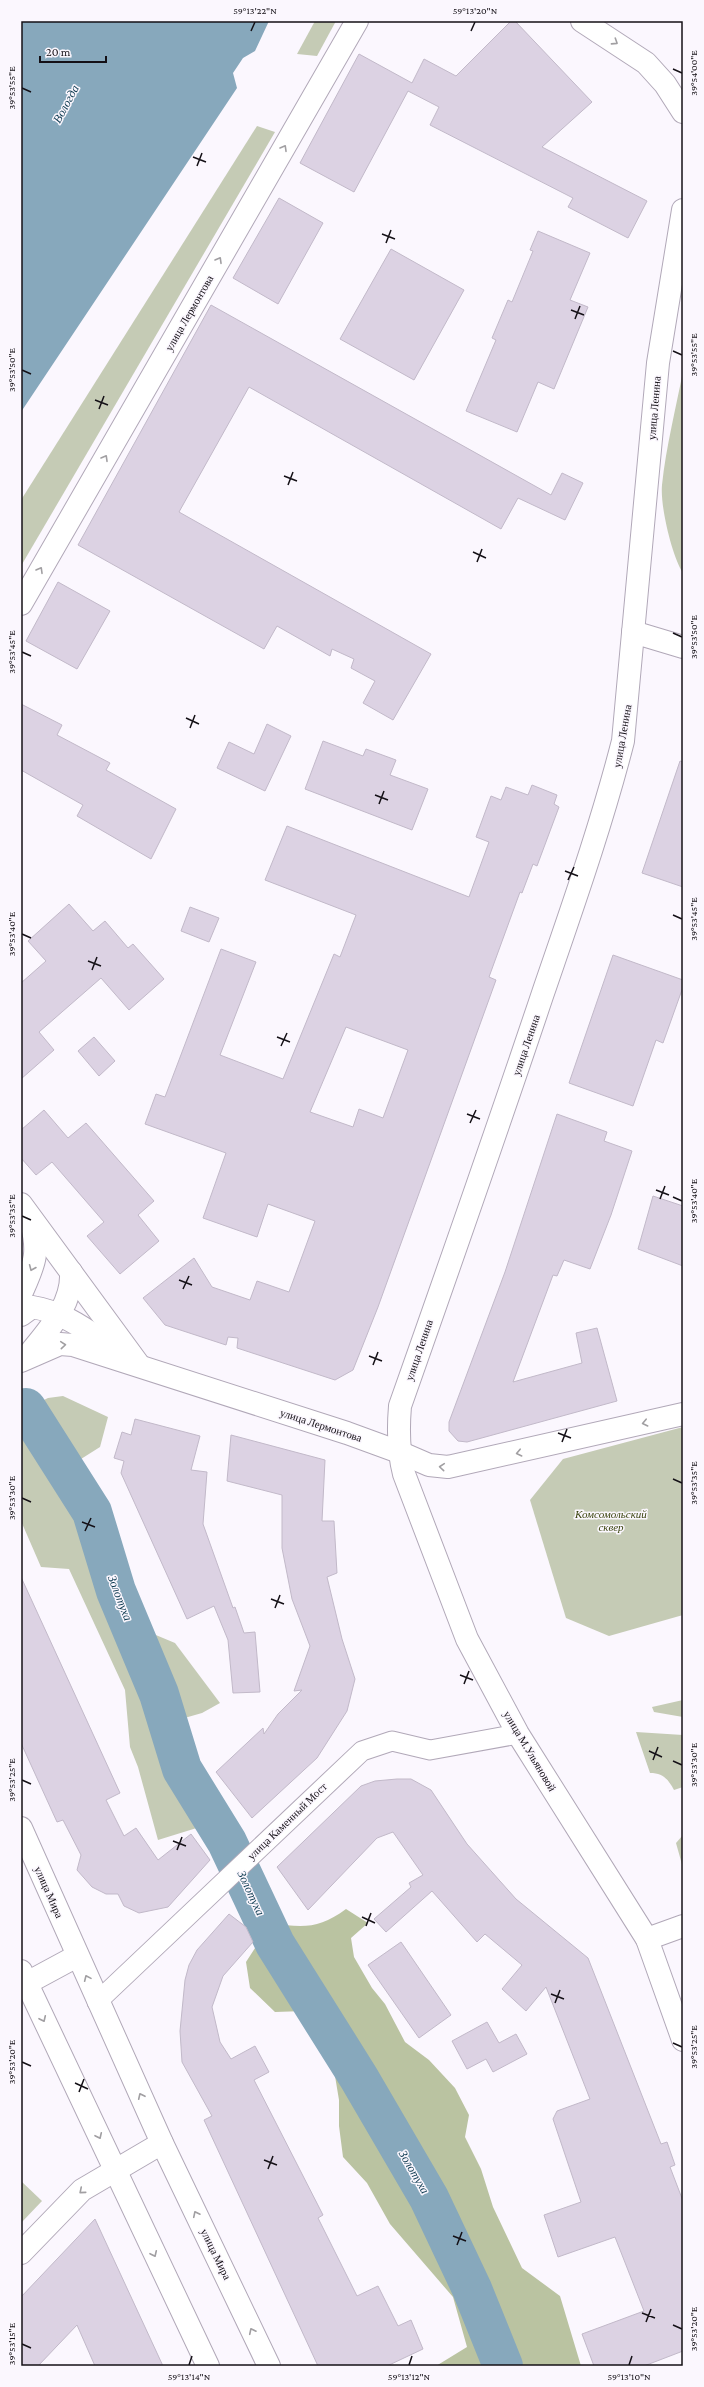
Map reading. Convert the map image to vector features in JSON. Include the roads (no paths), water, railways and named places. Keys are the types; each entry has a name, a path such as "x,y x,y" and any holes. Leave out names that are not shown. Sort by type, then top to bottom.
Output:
{"street":[{"name":"улица Лермонтова","path":"21,604 357,21"},
{"path":"582,21 646,63 666,84 683,112"},
{"name":"улица Ленина","path":"399,1452 400,1406 504,1111 608,800 623,741 658,362 683,210"},
{"path":"633,632 683,647"},
{"path":"26,1210 139,1365"},
{"path":"21,1294 35,1262 36,1242 26,1210"},
{"path":"24,1360 59,1315 70,1292 71,1272"},
{"path":"21,1315 32,1307 59,1315 139,1365"},
{"path":"21,1324 29,1329 32,1335 32,1347 24,1360"},
{"path":"24,1360 60,1344 73,1345 139,1365"},
{"name":"улица Лермонтова","path":"139,1365 399,1452 429,1466 448,1468 683,1414"},
{"name":"улица М.Ульяновой","path":"399,1452 404,1474 431,1549 467,1639 518,1734 647,1938 683,2040"},
{"name":"улица Каменный Мост","path":"97,2002 220,1888 264,1842 362,1751 392,1741 430,1750 518,1734"},
{"name":"улица Мира","path":"21,1828 97,2002 162,2143 269,2366"},
{"path":"647,1938 683,1926"},
{"path":"77,1956 23,1980 208,2366"},
{"path":"21,2254 82,2190 162,2143"}],"water":[{"name":"Вологда","path":"21,21 269,21 255,51 243,58 233,73 237,88 21,412"}],"waterway":[{"name":"Золотуха","path":"26,1408 92,1512 116,1591 159,1694 182,1769 227,1842 275,1944 359,2078 429,2198 472,2289 503,2366"}],"park label":[{"name":"Комсомольский сквер","path":"611,1520"}]}
